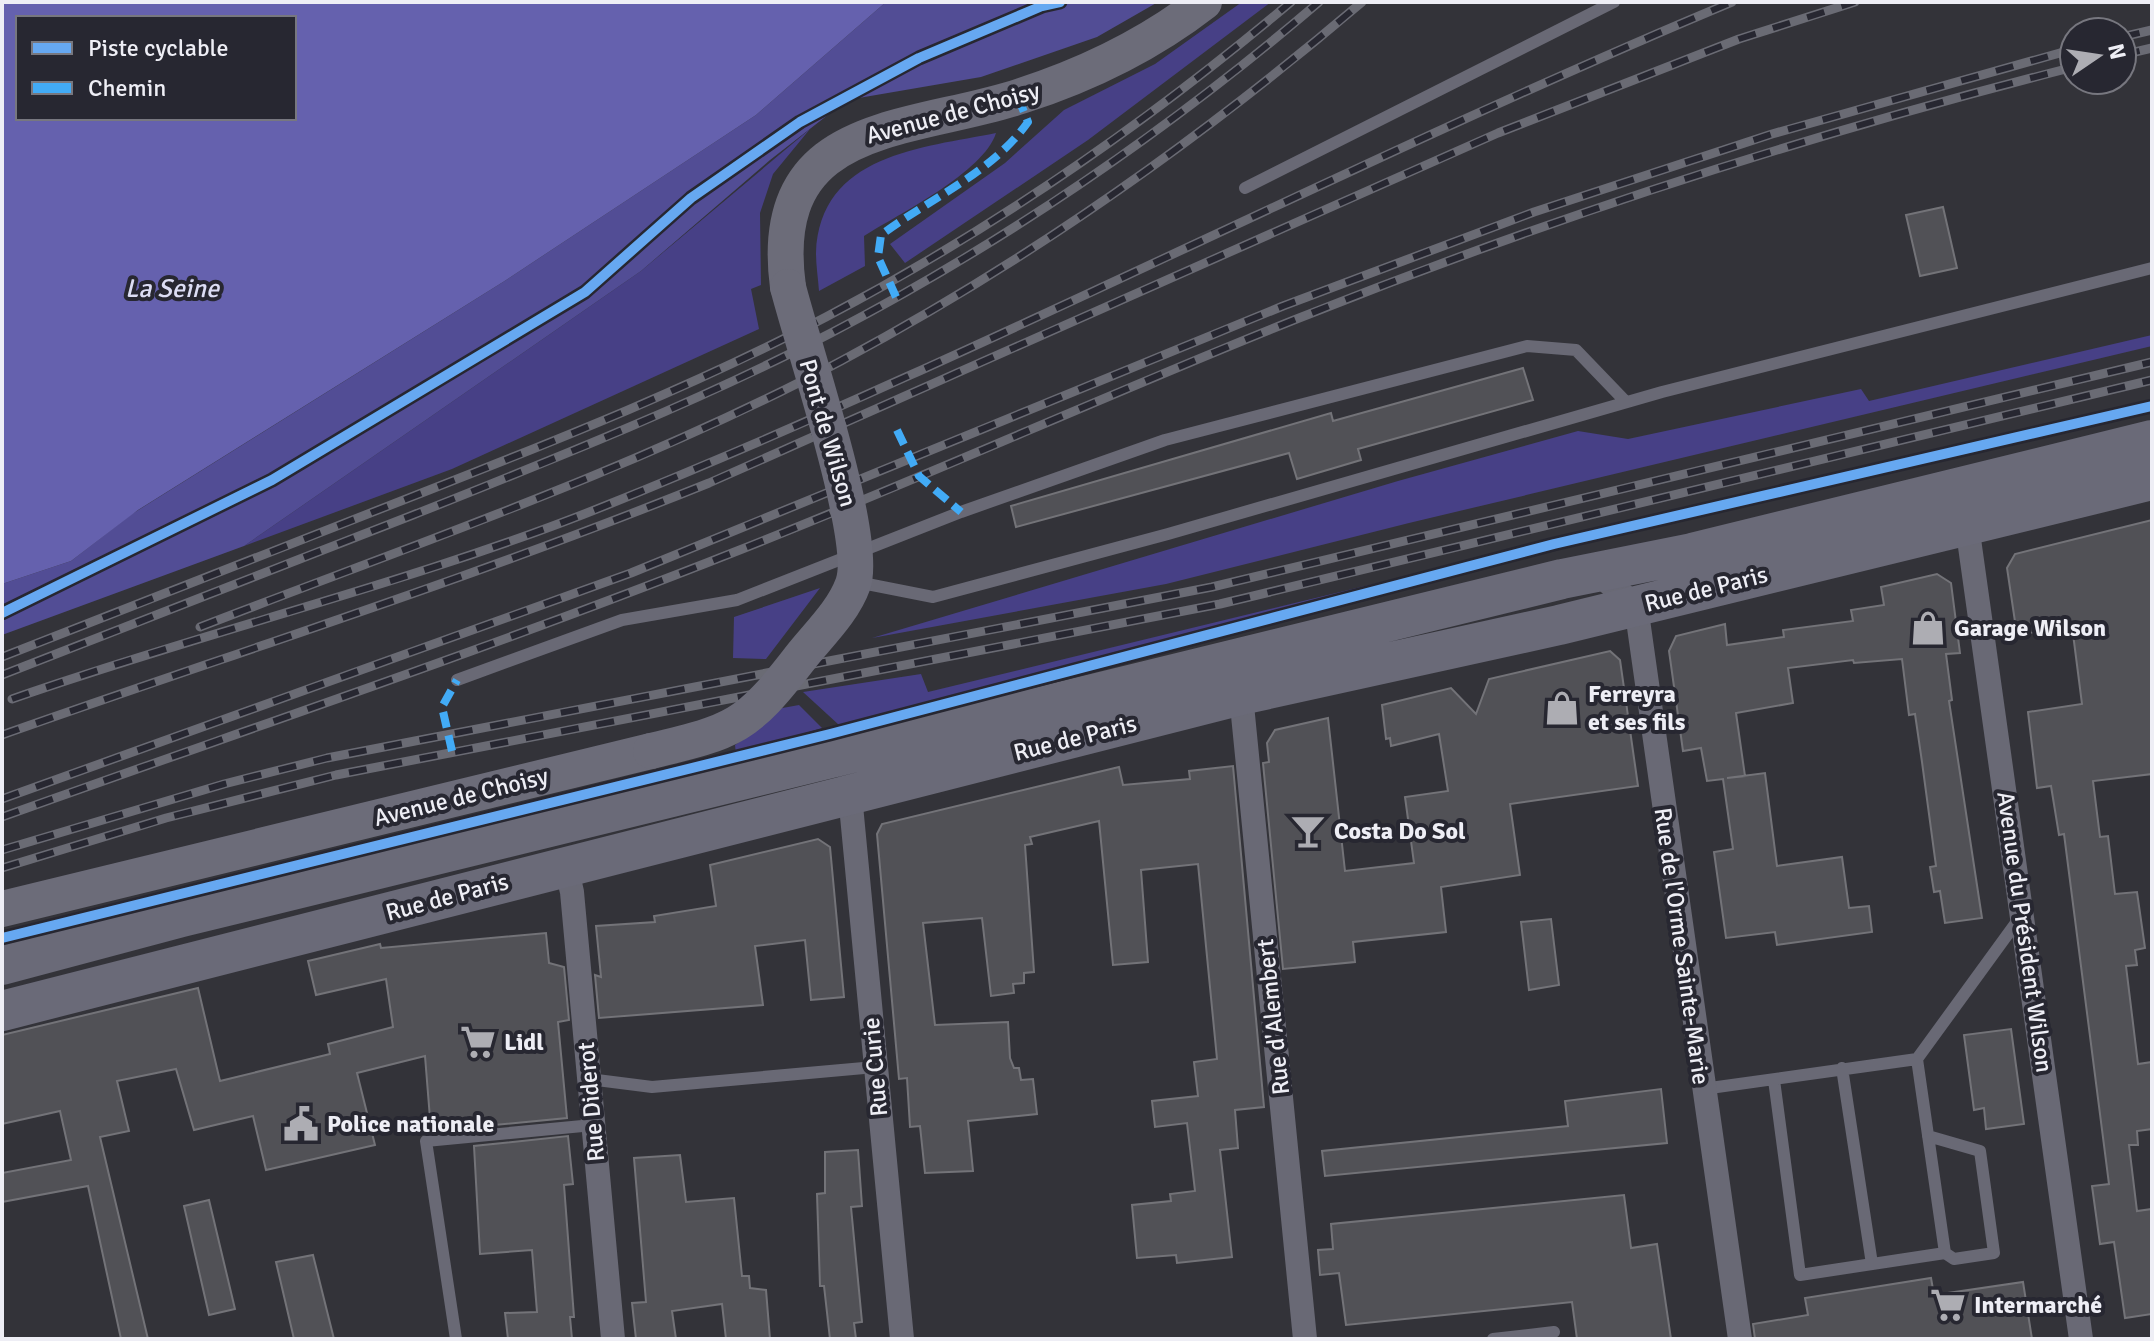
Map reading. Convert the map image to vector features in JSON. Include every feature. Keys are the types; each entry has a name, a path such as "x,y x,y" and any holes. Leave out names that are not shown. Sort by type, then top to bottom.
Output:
{"main road":[{"name":"Avenue de Choisy","path":"788,287 785,247 793,208 812,174 844,145 880,130 979,109 1057,83 1143,42 1204,2"},
{"name":"Pont de Wilson","path":"788,287 852,519 857,562 855,581"},
{"name":"Rue de Paris","path":"2,965 197,913 1595,571 1692,553 2152,440"},
{"name":"Rue de Paris","path":"2,1011 1241,695 1636,606 2152,480"},
{"path":"1636,606 1692,553"},
{"name":"Avenue de Choisy","path":"2,909 727,731 756,713 836,613 855,581"}],"street":[{"name":"Avenue du Président Wilson","path":"1967,525 2081,1339"},
{"path":"1595,571 1636,606"},
{"name":"Rue de l'Orme Sainte-Marie","path":"1636,606 1702,1089 1740,1339"},
{"name":"Rue d'Alembert","path":"1241,695 1305,1339"},
{"name":"Rue Curie","path":"850,795 902,1339"},
{"name":"Rue Diderot","path":"566,866 572,892 613,1339"}],"lane":[{"path":"1245,188 1614,2"},
{"path":"855,581 933,597 1626,402 2152,268"},
{"path":"457,680 622,620 737,600 961,512 1165,440 1527,346 1576,350 1626,402"},
{"path":"1945,1253 1917,1059 2022,914"},
{"path":"1702,1089 1917,1059"},
{"path":"589,1079 652,1087 875,1067"},
{"path":"1842,1068 1872,1264"},
{"path":"1774,1080 1800,1275 1945,1253 1954,1259 1994,1253 1980,1151 1928,1136"},
{"path":"456,1339 426,1141 593,1125"},
{"path":"1493,1339 1554,1332"}],"shaded area":[{"path":"886,2 1158,2 1097,37 981,77 847,100 770,160 641,271 244,546 2,635 2,584 71,561 132,514 503,282 756,115"},
{"path":"1242,2 1271,2 1088,140 905,263 890,244 1005,163 1064,110 1155,64"},
{"path":"810,129 773,174 760,213 761,285 751,289 759,329 452,469 244,546 641,271"},
{"path":"996,133 988,148 958,177 864,236 865,266 819,291 816,253 822,220 835,195 855,175 908,151"},
{"path":"2152,335 2152,346 1166,584 872,638 1398,481 1578,431 1628,439 1861,389 1869,401"},
{"path":"1575,535 1577,541 1334,607 854,726 839,725 803,692 921,674 928,692"},
{"path":"820,588 766,659 733,658 734,617"},
{"path":"799,705 822,728 736,754 735,745 760,728 777,709"}],"water":[{"name":"La Seine","path":"2,2 886,2 756,115 503,282 138,510 71,561 2,584"}],"building":[{"path":"1943,207 1957,268 1920,276 1906,215"},
{"path":"1523,368 1533,400 1358,449 1361,460 1297,479 1289,453 1016,527 1011,506 1331,413 1333,421"},
{"path":"2152,520 2152,774 2093,781 2100,837 2108,836 2115,894 2137,892 2145,948 2135,950 2137,965 2126,966 2138,1064 2152,1062 2152,1129 2137,1131 2138,1145 2129,1145 2137,1211 2152,1209 2152,1314 2125,1318 2114,1242 2100,1244 2092,1186 2109,1184 2064,834 2059,835 2051,786 2037,788 2028,712 2082,704 2072,626 2017,635 2007,568 2015,554"},
{"path":"1937,574 1951,583 1960,653 1946,654 1952,700 1949,701 1982,918 1945,923 1940,891 1934,892 1930,867 1936,866 1922,762 1915,714 1909,715 1902,659 1854,663 1853,660 1788,668 1793,703 1736,713 1745,776 1765,773 1777,866 1842,857 1849,908 1869,906 1872,932 1777,945 1775,932 1726,938 1714,852 1733,849 1723,779 1707,781 1701,748 1683,751 1669,651 1676,636 1725,624 1727,645 1784,637 1783,630 1853,621 1851,610 1884,605 1881,587"},
{"path":"1610,651 1620,660 1638,786 1510,804 1520,875 1441,887 1446,932 1353,942 1355,962 1283,969 1263,763 1269,762 1267,743 1275,730 1328,718 1345,871 1414,863 1405,797 1448,791 1439,734 1391,746 1390,738 1386,739 1382,705 1451,688 1476,714 1489,679"},
{"path":"1233,766 1264,1107 1235,1110 1238,1148 1220,1150 1232,1257 1177,1263 1176,1255 1137,1258 1132,1205 1171,1201 1170,1194 1195,1191 1187,1123 1155,1127 1152,1101 1198,1096 1194,1062 1217,1059 1198,864 1141,870 1148,962 1113,965 1099,821 1030,837 1032,844 1025,845 1034,972 1024,973 1024,983 1013,984 1014,993 991,996 982,918 923,923 935,1025 1008,1022 1010,1058 1014,1068 1019,1068 1021,1080 1033,1079 1037,1114 968,1121 973,1171 925,1173 920,1126 910,1127 907,1078 899,1079 877,834 882,824 1119,767 1123,785 1190,779 1189,771"},
{"path":"818,839 830,847 844,997 811,1000 805,940 755,946 763,1005 599,1018 595,975 601,977 596,926 655,922 654,916 716,906 710,865"},
{"path":"1551,919 1559,985 1529,990 1521,922"},
{"path":"546,933 549,963 564,967 569,1020 558,1022 567,1118 431,1131 425,1056 357,1073 375,1145 266,1170 253,1116 194,1130 176,1069 117,1081 129,1131 100,1137 148,1339 121,1339 88,1186 2,1202 2,1173 71,1160 60,1111 2,1124 2,1035 198,988 220,1081 330,1054 328,1044 393,1027 386,979 316,995 308,961 380,944 381,948"},
{"path":"2011,1029 2024,1124 1986,1129 1984,1108 1974,1110 1964,1035"},
{"path":"1661,1089 1667,1143 1325,1176 1322,1151 1568,1126 1565,1101"},
{"path":"568,1136 573,1184 564,1185 574,1317 570,1317 572,1339 508,1339 505,1313 537,1312 532,1250 480,1254 474,1146"},
{"path":"858,1150 862,1206 851,1207 862,1322 854,1323 856,1339 830,1339 824,1286 820,1286 817,1194 825,1193 825,1152"},
{"path":"680,1155 686,1202 734,1198 742,1276 749,1276 750,1288 766,1290 770,1339 726,1339 722,1304 672,1311 676,1339 636,1339 632,1303 646,1302 634,1158"},
{"path":"1624,1195 1631,1248 1657,1244 1671,1339 1577,1339 1572,1302 1346,1325 1339,1273 1320,1275 1318,1250 1333,1249 1331,1224"},
{"path":"209,1200 235,1309 209,1315 184,1206"},
{"path":"313,1255 334,1339 294,1339 276,1262"},
{"name":"Intermarché","path":"1931,1278 1934,1295 2023,1282 2032,1339 1755,1339 1753,1324 1808,1315 1805,1298"}],"railway":[{"path":"2,657 577,431 777,342 949,248 1067,172 1181,90 1291,2"},
{"path":"2,675 572,451 677,407 831,333 960,261 1084,181 1204,95 1319,2"},
{"path":"200,627 605,471 764,400 841,361 1046,240 1239,102 1362,2"},
{"path":"12,699 460,559 607,505 890,384 1450,126 1732,2"},
{"path":"2,735 445,582 709,483 1498,133 1739,39 1855,2"},
{"path":"2138,33 2152,30"},
{"path":"2138,51 2152,48"},
{"path":"2,799 631,573 1283,306 1534,212 1772,134 2058,54"},
{"path":"2,817 641,588 873,496 1294,320 1486,247 1778,150 2058,71"},
{"path":"2,850 224,784 327,758 1212,587 2152,362"},
{"path":"2,868 166,818 336,775 1220,604 2152,380"}],"marked path":[{"path":"896,297 878,257 881,235 978,171 1013,140 1028,122 1018,97"},
{"path":"897,430 919,476 961,512"},
{"path":"452,751 442,707 457,680"}],"cycle path":[{"path":"2,613 272,480 585,292 691,198 800,122 919,58 1042,6 1060,2"},
{"path":"2,938 830,734 1554,544 2152,406"}],"place":[{"name":"Garage Wilson","path":"1928,628"},
{"name":"Ferreyra et ses fils","path":"1562,708"},
{"name":"Costa Do Sol","path":"1308,831"},
{"name":"Lidl","path":"478,1042"},
{"name":"Police nationale","path":"301,1124"},
{"name":"Intermarché","path":"1948,1305"}]}
